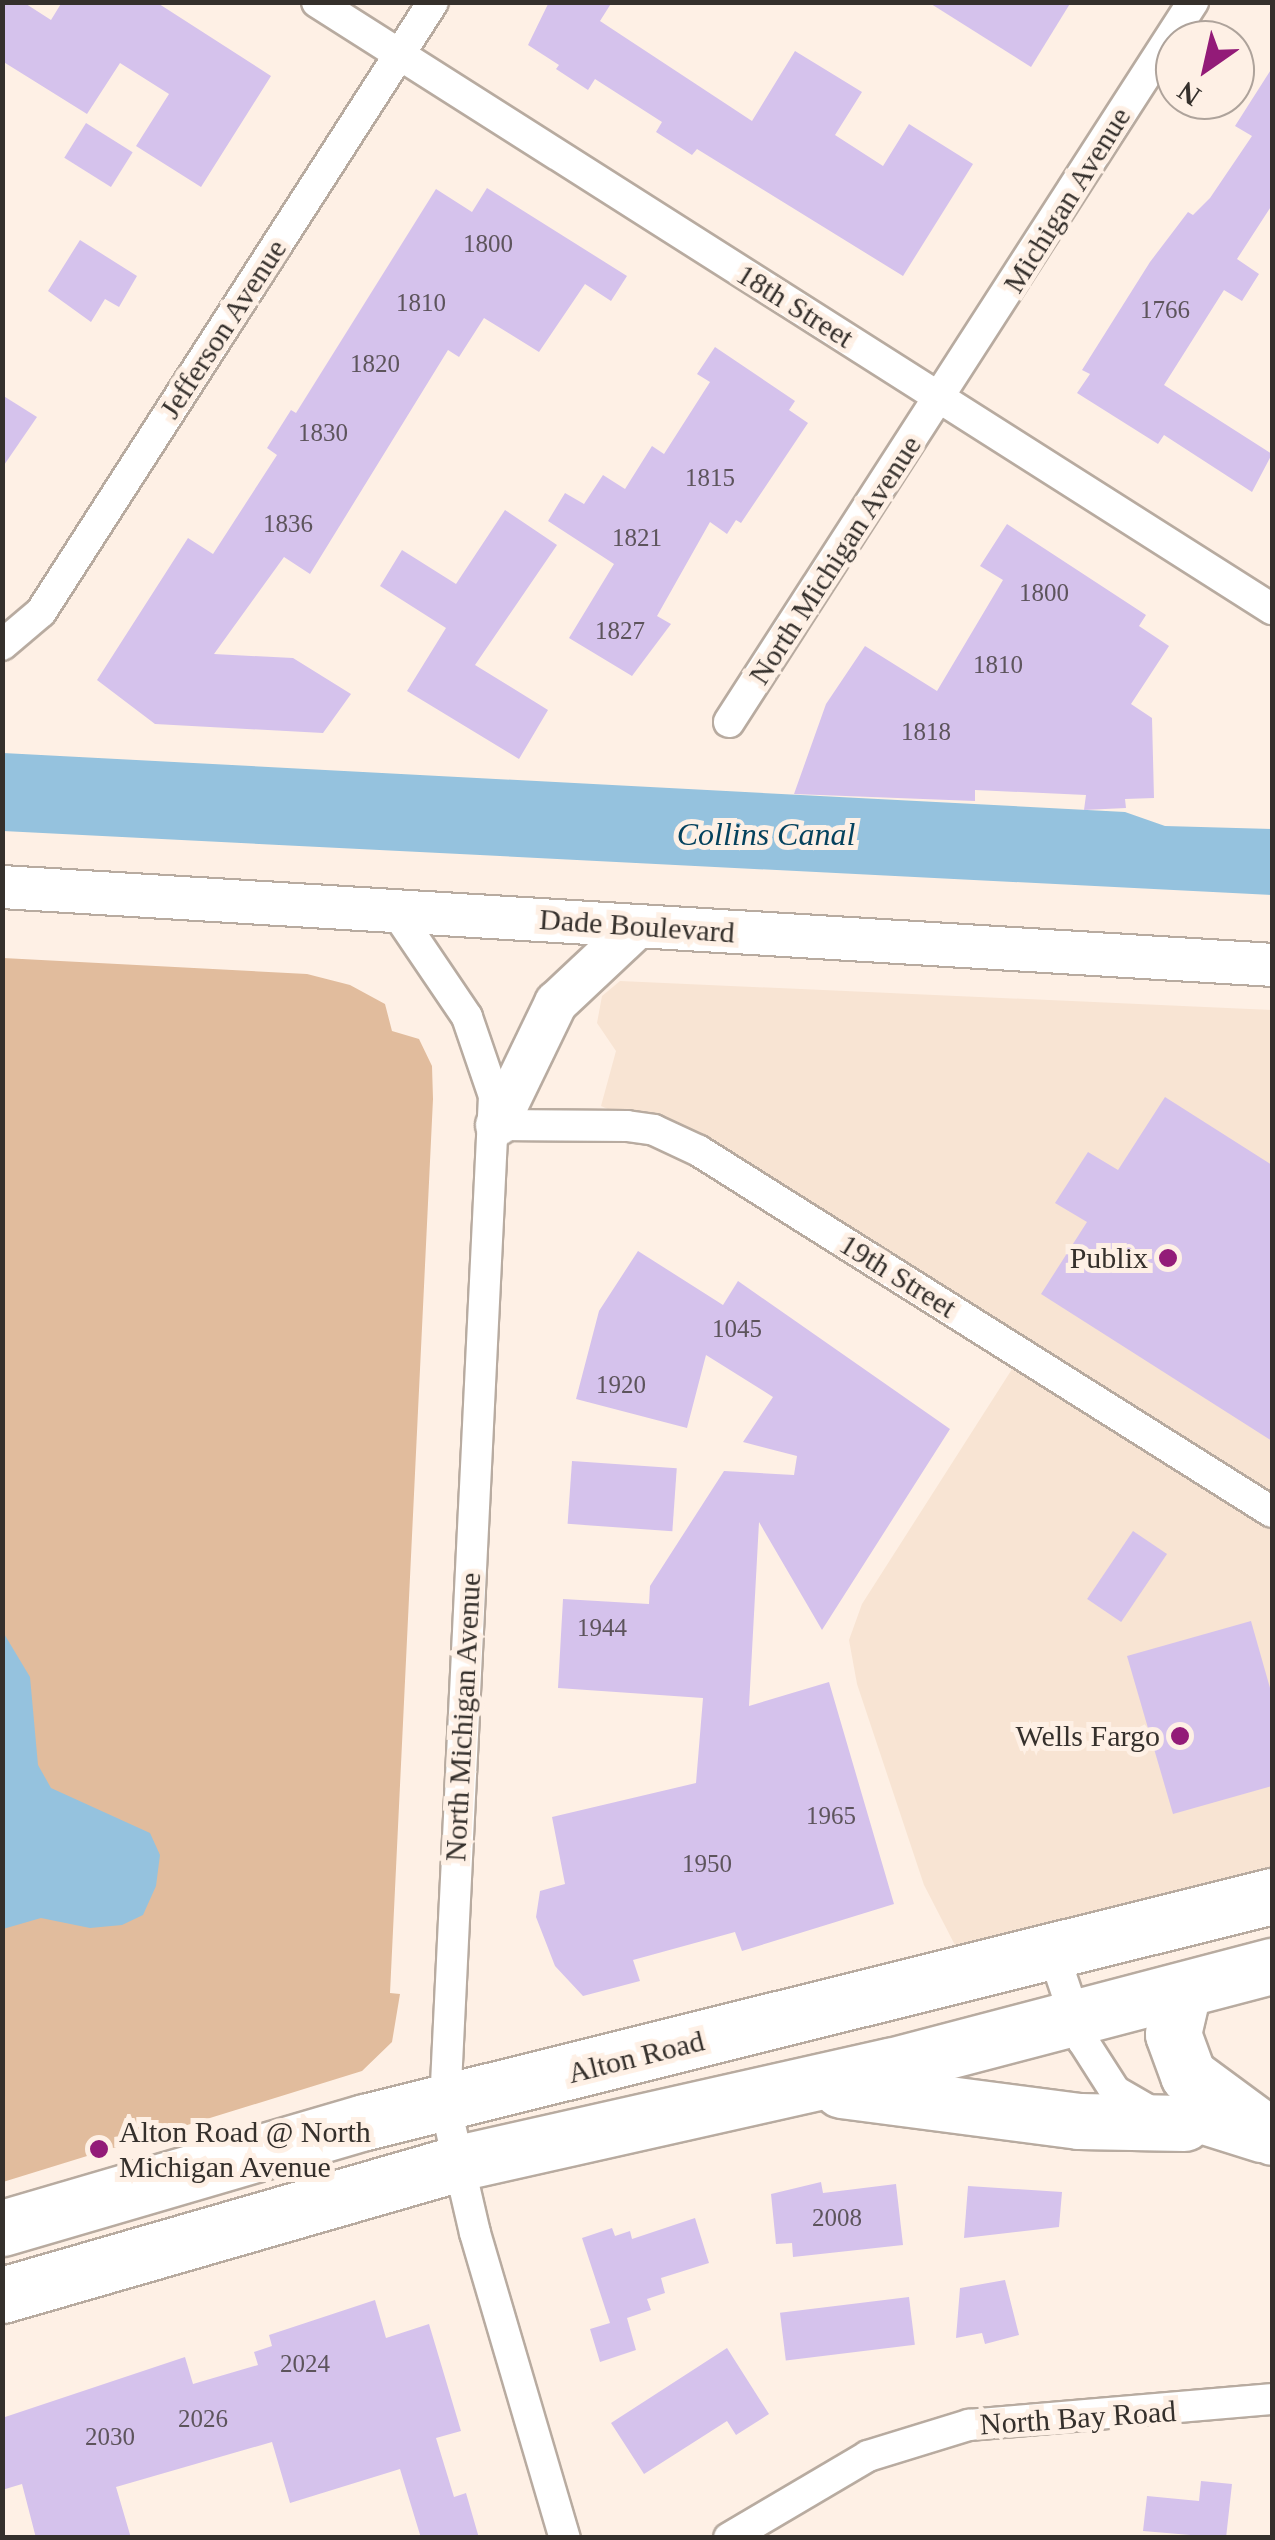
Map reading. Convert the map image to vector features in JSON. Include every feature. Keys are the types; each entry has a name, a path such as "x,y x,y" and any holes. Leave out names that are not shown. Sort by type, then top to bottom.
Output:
{"highway":[{"name":"Alton Road","path":"2,2228 445,2104 1054,1955 1272,1896"},
{"name":"Alton Road","path":"2,2295 458,2163 803,2085 1272,1966"},
{"path":"1182,1991 1173,2034 1188,2076 1272,2137"},
{"path":"803,2085 1079,2121 1184,2124"}],"main road":[{"name":"Dade Boulevard","path":"2,887 1272,965"},
{"path":"496,1124 556,1003 637,926"}],"street":[{"name":"18th Street","path":"317,2 1272,610"},
{"name":"Jefferson Avenue","path":"2,645 41,612 433,2"},
{"name":"Michigan Avenue","path":"942,398 1193,2"},
{"name":"North Michigan Avenue","path":"729,722 942,398"},
{"name":"North Michigan Avenue","path":"394,909 468,1017 490,1074 496,1124 445,2104 458,2163 565,2538"},
{"name":"19th Street","path":"496,1124 627,1126 699,1150 1272,1512"},
{"path":"1054,1955 1073,2018 1116,2091 1184,2124 1272,2151"},
{"name":"North Bay Road","path":"729,2538 868,2456 952,2430 1272,2399"}],"shaded area":[{"path":"3,958 307,974 350,985 385,1004 392,1031 419,1039 432,1066 433,1099 390,1993 400,1994 392,2042 362,2071 3,2182"},
{"path":"620,981 1272,1010 1272,1873 957,1949 924,1885 857,1684 849,1640 862,1604 1021,1355 700,1150 601,1106 616,1051 597,1023 602,996"}],"water":[{"name":"Collins Canal","path":"3,753 1125,812 1165,826 1272,829 1272,895 3,831"},
{"path":"3,1632 30,1677 38,1765 51,1788 150,1833 160,1855 156,1886 143,1915 122,1925 90,1928 41,1918 3,1929"}],"building":[{"path":"2,2 23,2 51,20 62,2 156,2 271,76 201,187 136,146 169,94 120,63 87,114 2,61"},
{"path":"549,2 612,2 600,21 752,121 795,51 862,92 835,135 883,166 909,124 973,164 903,276 697,149 692,155 656,132 662,122 595,79 588,90 556,69 559,65 528,45"},
{"path":"928,2 1071,2 1031,67"},
{"path":"1272,68 1272,205 1237,259 1259,274 1242,301 1224,290 1164,385 1272,454 1252,492 1164,435 1158,444 1077,393 1090,374 1082,370 1150,262 1188,212 1193,215 1210,198 1252,136 1235,126 1239,120 1255,120 1255,95"},
{"path":"86,123 133,152 111,187 64,158"},
{"path":"487,188 627,276 611,301 585,284 539,352 484,318 459,357 448,350 310,574 284,557 214,654 293,658 351,694 323,733 155,724 97,680 188,538 213,554 277,455 267,448 291,410 296,413 436,189 472,212"},
{"path":"80,240 137,276 119,307 105,299 91,322 48,291"},
{"path":"715,347 795,401 789,410 808,423 741,523 736,520 727,534 710,522 657,616 671,624 632,676 569,638 614,564 548,521 565,493 584,504 603,475 625,489 652,446 664,454 710,382 697,374"},
{"path":"2,395 37,417 2,468"},
{"path":"505,510 557,545 475,665 548,710 519,759 407,691 446,628 380,586 402,550 456,584"},
{"path":"1007,524 1146,615 1139,626 1169,646 1131,704 1152,718 1154,798 1125,799 1126,808 1084,810 1086,795 975,790 975,801 794,794 826,704 865,646 937,691 1003,580 980,566"},
{"name":"Publix","path":"1165,1097 1272,1165 1272,1441 1041,1294 1087,1222 1055,1203 1088,1152 1118,1170"},
{"path":"638,1251 723,1305 738,1281 950,1429 822,1630 759,1522 749,1706 829,1682 894,1904 742,1951 735,1932 633,1960 640,1981 583,1996 555,1966 536,1917 540,1891 565,1884 552,1817 696,1783 703,1698 558,1688 563,1599 649,1604 650,1586 724,1471 794,1475 797,1456 743,1442 773,1397 706,1355 687,1428 576,1399 599,1311"},
{"path":"572,1461 677,1468 672,1531 568,1524"},
{"path":"1133,1531 1167,1554 1121,1622 1087,1599"},
{"path":"1251,1621 1272,1695 1272,1786 1173,1814 1127,1656"},
{"path":"821,2182 823,2193 896,2184 903,2245 793,2257 792,2243 776,2244 771,2194"},
{"path":"968,2186 1062,2192 1059,2227 964,2238"},
{"path":"695,2218 709,2263 661,2278 665,2293 647,2299 651,2310 627,2318 636,2350 600,2362 590,2329 610,2323 582,2238 612,2228 615,2236 630,2231 632,2239"},
{"path":"1005,2280 1019,2335 985,2344 982,2333 956,2338 960,2288"},
{"path":"909,2297 915,2345 786,2360 780,2313"},
{"path":"375,2300 386,2338 429,2324 461,2431 436,2438 454,2497 466,2493 479,2538 421,2538 400,2469 290,2503 272,2442 116,2487 131,2538 36,2538 22,2484 2,2490 2,2418 185,2357 193,2384 258,2365 254,2352 272,2346 269,2335"},
{"path":"727,2348 769,2414 736,2435 727,2421 644,2474 611,2423"},
{"path":"1201,2481 1232,2484 1226,2538 1143,2531 1147,2496 1199,2501"}],"place":[{"name":"Publix","path":"1168,1258"},
{"name":"Wells Fargo","path":"1180,1736"},
{"name":"Alton Road @ North Michigan Avenue","path":"99,2149"}]}
